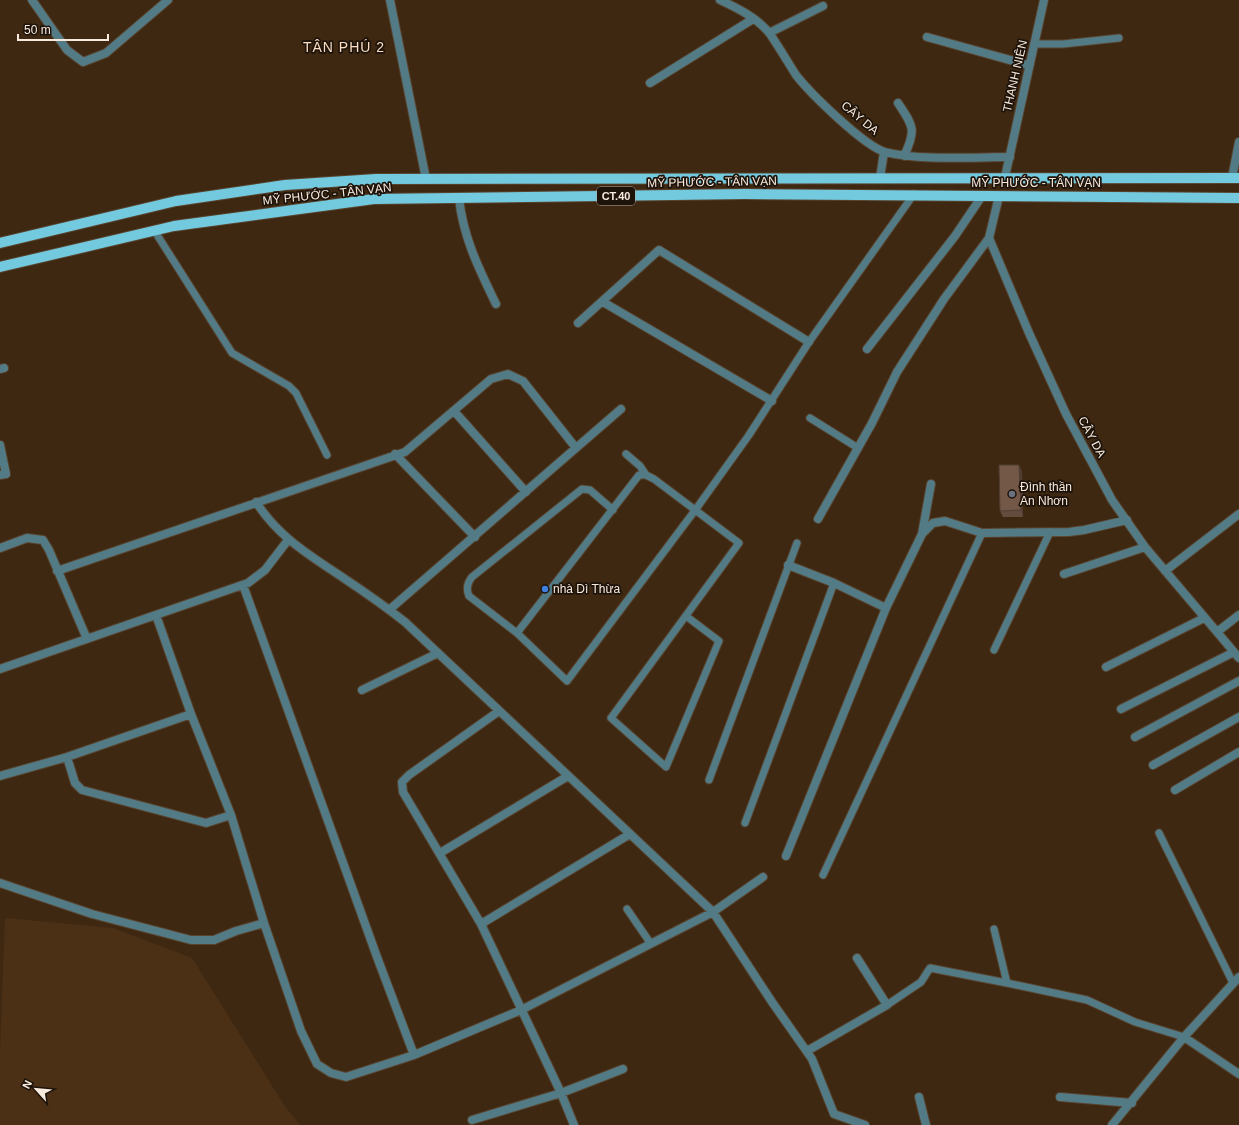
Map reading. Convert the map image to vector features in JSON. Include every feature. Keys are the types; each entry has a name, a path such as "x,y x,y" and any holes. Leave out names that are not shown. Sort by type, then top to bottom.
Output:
{"main road":[{"name":"MỸ PHƯỚC - TÂN VẠN","path":"0,243 176,201 285,185 376,179 1005,177 1236,178"},
{"path":"999,196 1005,177"},
{"name":"MỸ PHƯỚC - TÂN VẠN","path":"0,267 174,226 374,199 745,194 914,194 1239,198"}],"street":[{"path":"32,0 67,50 83,62 106,53 168,0"},
{"path":"390,0 426,179"},
{"name":"CÂY DA","path":"720,0 740,9 769,33 798,77 816,96 864,140 884,152 904,156 1010,157"},
{"path":"738,0 740,9"},
{"name":"THANH NIÊN","path":"1010,157 1028,65 1044,0"},
{"path":"769,33 823,6"},
{"path":"650,83 753,19"},
{"path":"927,37 1028,65"},
{"path":"898,102 911,124 912,139 904,156"},
{"path":"1236,178 1239,142"},
{"path":"880,178 884,152"},
{"path":"1005,177 1010,157"},
{"path":"867,349 955,236 982,196"},
{"path":"818,519 858,448 897,372 944,299 989,238 999,196"},
{"path":"459,198 461,219 466,240 496,304"},
{"name":"CÂY DA","path":"989,238 1029,333 1066,414 1112,500 1145,547 1237,655"},
{"path":"578,323 659,250 809,342"},
{"path":"602,302 772,401"},
{"path":"57,571 395,454 405,452 491,379 508,374 523,380 576,448"},
{"path":"389,610 621,409"},
{"path":"454,410 526,492"},
{"path":"0,445 6,474 0,475"},
{"path":"395,454 475,537"},
{"path":"786,856 886,608 922,534 931,484"},
{"path":"256,502 264,514 288,540 389,610 438,653 713,912 806,1051 819,1075 834,1114 865,1125"},
{"path":"1165,571 1239,514"},
{"path":"922,534 933,523 945,521 982,533 1084,530 1127,520"},
{"path":"0,548 27,538 43,540 87,639"},
{"path":"1,666 87,639 243,585 260,575 288,540"},
{"path":"1064,574 1145,547"},
{"path":"788,565 834,583 886,608"},
{"path":"243,585 377,957 414,1055"},
{"path":"156,615 191,714 231,815 264,923 301,1031 317,1064 331,1073 346,1077 414,1055 521,1010 713,912 763,877"},
{"path":"1217,632 1239,615"},
{"path":"1106,667 1204,618"},
{"path":"362,690 438,653"},
{"path":"1121,709 1237,655"},
{"path":"1136,737 1239,681"},
{"path":"499,710 409,775 402,782 403,792 481,924 561,1093 574,1125"},
{"path":"0,776 66,757 191,714"},
{"path":"1153,765 1239,717"},
{"path":"1175,790 1239,752"},
{"path":"66,757 74,782 82,790 206,823 231,815"},
{"path":"440,853 568,776"},
{"path":"481,924 630,834"},
{"path":"0,883 92,914 191,940 214,940 236,931 264,923"},
{"path":"806,1051 887,1005 856,958"},
{"path":"1112,1125 1132,1103 1184,1037 1239,977"},
{"path":"1184,1037 1239,1074"},
{"path":"472,1120 561,1093 623,1069"},
{"path":"919,1097 926,1125"},
{"path":"1060,1097 1132,1103"}],"lane":[{"path":"1034,44 1064,44 1119,38"},
{"path":"613,510 590,490 582,489 472,577 467,587 469,596 518,633 567,681 696,509 772,401 809,342 914,194"},
{"path":"154,230 232,353 289,386 296,393 327,455"},
{"path":"810,418 858,448"},
{"path":"626,454 640,466 646,475 696,509 739,543 611,718 666,767 719,641 686,616"},
{"path":"518,633 639,475 646,475"},
{"path":"994,650 1050,532"},
{"path":"823,875 982,533"},
{"path":"709,780 797,543"},
{"path":"745,823 834,583"},
{"path":"1158,833 1233,983"},
{"path":"627,909 651,944"},
{"path":"994,928 1007,983"},
{"path":"887,1005 921,982 930,968 1087,1000 1135,1022 1184,1037"}],"shaded area":[{"path":"5,918 113,928 192,958 284,1105 300,1125 0,1125 0,1051"}],"building":[{"name":"Đình thần An Nhơn","path":"999,465 1019,465 1021,510 1000,511"}],"place":[{"name":"Đình thần An Nhơn","path":"1012,494"},
{"name":"nhà Dì Thừa","path":"545,589"}],"district":[{"name":"TÂN PHÚ 2","path":"344,47"}]}
